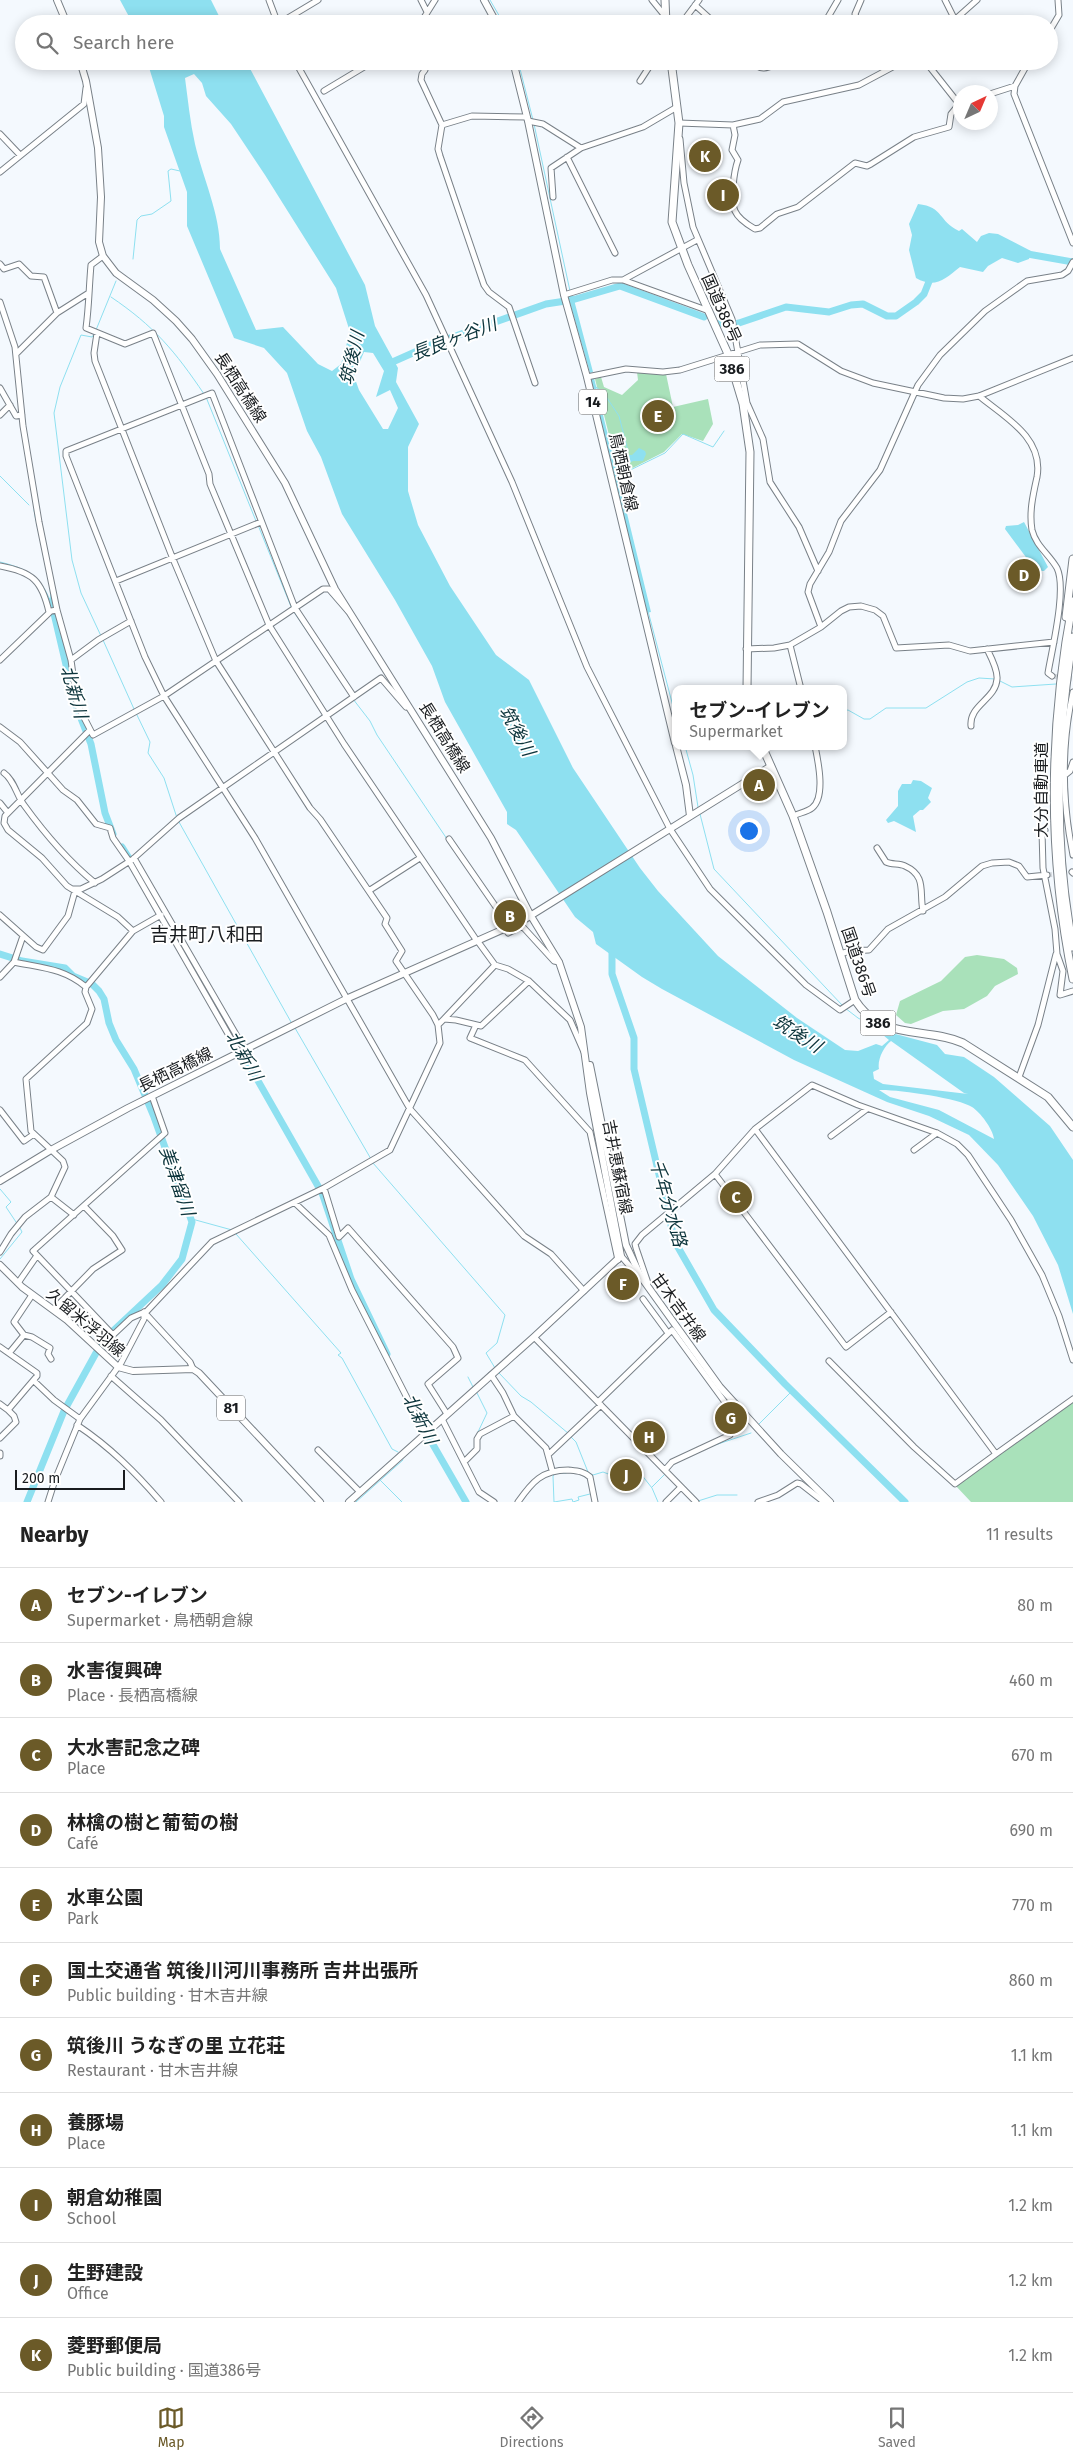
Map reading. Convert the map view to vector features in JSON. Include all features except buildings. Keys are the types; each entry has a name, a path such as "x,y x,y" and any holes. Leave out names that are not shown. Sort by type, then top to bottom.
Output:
{"highway":[{"path":"665,0 666,15"},
{"name":"国道386号","path":"672,70 679,123 671,212 674,233 728,354 745,404 750,452 747,685"},
{"path":"1058,692 1073,559"},
{"name":"大分自動車道","path":"1073,601 1058,692 1053,756 1054,841 1061,912 1073,979"},
{"name":"大分自動車道","path":"1073,637 1063,710 1059,784 1060,848 1073,947"},
{"name":"国道386号","path":"764,750 793,816 855,1000 863,1013 879,1024 895,1030 951,1038 964,1042 1048,1097 1073,1127"}],"main road":[{"path":"57,0 63,15"},
{"path":"484,0 492,15"},
{"path":"83,70 98,148 101,197 99,242 103,256"},
{"name":"鳥栖朝倉線","path":"515,70 529,120 565,295 588,376 672,728"},
{"name":"長栖高橋線","path":"0,1181 51,1150 134,1105 346,999 404,972 480,941 533,914 491,838 413,711 334,589 285,483 217,374 192,338 176,321 153,300 116,273 103,256"},
{"name":"鳥栖朝倉線","path":"677,750 686,785 690,816"},
{"path":"533,914 771,766"},
{"name":"吉井恵蘇宿線","path":"533,914 559,962 577,1010 586,1054 590,1093 619,1258"},
{"name":"甘木吉井線","path":"586,1054 626,1245 634,1264 651,1292 737,1408 830,1502"},
{"path":"349,1502 534,1337 619,1258"},
{"name":"久留米浮羽線","path":"0,1265 32,1295 54,1309 79,1330 106,1358 118,1367 133,1372 193,1370"},
{"name":"81","path":"193,1370 320,1502"}],"street":[{"path":"269,0 275,15"},
{"path":"293,15 318,0"},
{"path":"420,0 427,12"},
{"path":"425,15 435,0"},
{"path":"652,0 662,15"},
{"path":"687,15 699,0"},
{"path":"829,15 838,0"},
{"path":"855,15 861,0"},
{"path":"945,0 950,15"},
{"path":"961,15 978,0"},
{"path":"1058,0 1060,15 1058,18"},
{"path":"695,5 706,15"},
{"path":"300,70 438,319 512,482 588,667 668,830 699,875 728,908 806,985 840,1010 855,1000"},
{"path":"324,91 359,70"},
{"path":"426,70 422,74 421,80 442,125 438,149 484,285 489,292 508,307 535,383"},
{"path":"640,80 647,70"},
{"path":"679,123 732,124 760,119 783,102 859,86 890,70"},
{"path":"932,70 953,95"},
{"path":"1024,70 1015,86 1016,102 1073,243"},
{"path":"0,172 84,104 86,80"},
{"path":"998,91 1015,86"},
{"path":"553,197 551,168 581,148 643,126 678,107"},
{"path":"732,124 735,135 732,150 738,160 734,172 734,206 739,217 755,229 760,228 777,214 798,207 855,163 867,166 914,137 949,128 950,114 953,111"},
{"path":"442,125 472,116 529,120 539,122 581,148"},
{"path":"0,134 20,155"},
{"path":"678,134 684,183 697,240 732,319 739,350 745,404 763,440 770,482 799,527 818,571"},
{"path":"566,158 614,252"},
{"path":"623,280 697,240"},
{"path":"103,256 91,264 87,294 90,309 86,328 125,344 153,333 209,474 210,484 268,625 326,717 475,938"},
{"path":"821,627 808,592 829,552 841,521 880,470 915,391 940,355 981,315 1027,281 1062,275 1068,271 1073,262"},
{"path":"0,264 4,269 7,269 19,264 31,276 44,277 57,313"},
{"path":"565,295 612,280 623,280 709,311"},
{"path":"16,354 57,313 87,294"},
{"path":"0,302 16,354 20,416 53,611"},
{"path":"97,333 94,353 95,361 173,559 216,661 310,808 320,818 387,918 386,924 402,951 396,961 428,1006 438,1025 440,1043 390,1150 295,1203 212,1242 144,1312 131,1318 112,1335 71,1290 36,1257 33,1251 165,1133 152,1096"},
{"path":"588,376 626,369 662,372 680,370 760,345 802,344 836,368 852,376 944,398 962,399 979,396 1073,358"},
{"path":"0,388 10,405 20,416"},
{"path":"354,697 294,608 212,393 66,451 66,456 145,657 164,696 223,787 410,1109 524,1236 551,1254 584,1290"},
{"path":"979,396 1023,432 1035,449 1038,470 1031,507 1033,532 1038,544 1056,568 1060,582 1054,642 1048,672 1052,676"},
{"path":"0,415 10,405"},
{"path":"116,581 261,522"},
{"path":"0,566 34,579 43,588 71,660 77,704 89,731 93,735 164,696 323,589 328,590 348,611"},
{"path":"746,648 774,648 790,645 821,627 849,607 861,606 875,610 884,616 896,648 949,645 970,651 1054,642"},
{"path":"0,660 53,611"},
{"path":"71,660 102,638 131,621"},
{"path":"790,645 800,685"},
{"path":"971,726 974,712 994,690 998,678 988,649"},
{"path":"74,890 81,889 95,882 132,859 177,819 382,678 413,711"},
{"path":"1073,692 1067,718 1064,801 1065,829 1073,855"},
{"path":"0,727 20,742 63,790 77,800 96,824 110,828 113,838 132,859 242,1051"},
{"path":"89,731 46,772 8,813 4,820 5,826 42,858 67,886 118,917 133,930"},
{"path":"793,816 810,809 814,805 820,772 816,750"},
{"path":"1065,775 1070,771 1073,762"},
{"path":"4,773 8,776 20,800 50,840 74,866 95,882"},
{"path":"0,802 8,813"},
{"path":"0,832 5,826"},
{"path":"1045,830 1042,832 1041,840 1057,954 1063,971 1060,995 1073,992"},
{"path":"449,838 496,907 510,918 504,923"},
{"path":"877,848 886,862 904,865 919,877 923,887 923,911"},
{"path":"370,890 420,858"},
{"path":"132,859 161,915 242,1051"},
{"path":"840,954 850,951 869,950 888,929 923,911 953,891 976,870 989,863 1009,862 1019,866 1027,877 1046,875"},
{"path":"0,916 43,950 68,916 74,890"},
{"path":"0,1252 25,1216 51,1197 66,1166 31,1131 26,1080 87,1023 92,1009 85,992 88,984 133,930 161,915"},
{"path":"508,933 522,926 554,961 559,962"},
{"path":"0,977 15,959 23,936"},
{"path":"479,943 496,966 508,968 528,981 570,1020 582,1052 586,1054"},
{"path":"1018,1077 1038,1025 1057,954"},
{"path":"15,959 66,972 88,984"},
{"path":"438,1025 496,966"},
{"path":"444,1019 481,1026 528,981"},
{"path":"476,1025 470,1038 525,1060 590,1132 619,1258 651,1292"},
{"path":"651,1292 641,1267 636,1244 642,1235 715,1174 755,1130 812,1085 867,1109 937,1133 957,1144 968,1155 1011,1220 1045,1281 1059,1316 1073,1360"},
{"path":"831,1136 867,1109"},
{"path":"0,1110 24,1140 34,1134"},
{"path":"755,1130 996,1454"},
{"path":"914,1150 937,1133"},
{"path":"715,1174 846,1347 890,1312"},
{"path":"324,1188 339,1237 348,1228 452,1346 458,1358 428,1384 479,1492 494,1502"},
{"path":"51,1197 74,1215"},
{"path":"295,1203 329,1235 356,1298 427,1432"},
{"path":"54,1309 93,1269 122,1250 113,1236 84,1206"},
{"path":"18,1283 36,1257"},
{"path":"32,1295 13,1324 24,1335 32,1337 50,1348 48,1354 51,1359"},
{"path":"643,1298 668,1333"},
{"path":"48,1502 80,1419 118,1367 144,1319 144,1312"},
{"path":"144,1312 190,1362 193,1370"},
{"path":"549,1454 569,1436 672,1330 724,1401 730,1435 672,1462 665,1470"},
{"path":"10,1352 24,1335"},
{"path":"534,1337 696,1502"},
{"path":"0,1347 10,1352 37,1373 34,1380 8,1410"},
{"path":"828,1362 914,1447 956,1484 1073,1399"},
{"path":"494,1371 514,1416 546,1448 552,1470"},
{"path":"111,1376 161,1420 238,1502"},
{"path":"34,1380 54,1400 80,1419"},
{"path":"0,1404 14,1416 16,1422 0,1438"},
{"path":"464,1462 477,1449 477,1439 480,1434 514,1416"},
{"path":"77,1425 105,1444 132,1468 161,1502"},
{"path":"318,1450 360,1492"},
{"path":"518,1502 530,1485 552,1470 582,1471 588,1476 595,1502"},
{"path":"758,1502 778,1495 796,1483 801,1484 824,1502"},
{"path":"666,1502 681,1487"}],"green space":[{"path":"637,372 666,374 673,407 708,399 713,424 703,441 682,434 664,452 619,475 595,379 601,377 604,387 622,395 638,380"},
{"path":"977,955 1004,959 1017,968 1018,974 995,986 987,996 964,1009 943,1011 911,1024 905,1023 896,1015 900,1001 941,981 965,957"},
{"path":"1073,1401 1073,1502 971,1502 955,1485"}],"water":[{"path":"120,0 211,0 218,15 128,15"},
{"name":"筑後川","path":"150,70 251,70 365,285 375,326 398,368 396,382 419,424 408,447 408,491 418,525 450,586 496,655 529,680 573,768 640,868 658,891 718,956 797,1018 845,1050 858,1051 876,1044 882,1046 889,1040 883,1035 884,1031 937,1045 945,1054 964,1057 994,1077 1050,1126 1073,1160 1073,1314 1058,1265 1033,1216 998,1165 969,1135 929,1116 887,1102 794,1060 662,989 596,944 593,932 575,917 516,830 507,824 507,812 445,702 432,666 395,600 342,514 321,457 307,431 287,373 264,348 234,338 187,226 187,192 164,127 164,116","holes":["194,74 202,83 206,96 231,124 265,175 336,288 350,332 341,364 332,371 318,364 283,327 256,330 220,249 217,222 198,157 190,119 185,78","364,352 373,353 384,371 376,397 390,390 398,408 388,429 383,429 359,390 354,376","891,1041 964,1093 968,1094 883,1084 874,1079 873,1072 879,1069 880,1058","879,1090 927,1095 965,1104 975,1109 982,1117 989,1126 994,1139 939,1110 890,1097"]},
{"path":"918,204 937,211 952,227 959,231 962,229 977,242 981,236 989,233 998,234 1031,251 1029,259 1018,263 1002,258 988,266 983,272 960,267 944,279 934,283 916,278 909,250 912,235 909,224"},
{"path":"568,296 573,296 593,372 590,373"},
{"path":"594,378 651,612 646,613 591,379"},
{"path":"639,448 645,451 646,454 643,461 633,461 624,466 620,459 622,455 632,455"},
{"path":"1024,522 1048,567 1044,571 1034,568 1005,529 1006,526 1018,525"},
{"path":"913,780 921,781 932,788 928,798 931,802 913,816 916,832 894,821 888,823 886,820 898,806 898,791 902,784 911,784"}],"waterway":[{"path":"490,0 499,15"},
{"path":"520,70 533,120"},
{"path":"534,124 570,291"},
{"path":"133,259 137,220 141,216 152,214 171,201 168,171 171,169 180,171"},
{"path":"1022,253 1073,262"},
{"path":"720,323 731,325 786,307 829,312 851,305 863,304 887,316 896,316 924,294 930,279 935,276"},
{"path":"96,330 116,281"},
{"name":"長良ヶ谷川","path":"388,364 433,344 546,304 572,300 620,286 704,317"},
{"path":"111,297 140,318 163,340 204,394"},
{"path":"94,334 92,337 81,335 60,387 54,413 72,560 81,593 101,636"},
{"path":"596,387 603,392 619,416 628,451"},
{"path":"206,397 256,521"},
{"path":"618,476 665,453 683,434 713,447 724,431"},
{"path":"0,476 29,505"},
{"path":"34,510 36,521"},
{"path":"37,525 42,548"},
{"path":"258,525 292,609"},
{"path":"0,562 30,573 40,583 49,598"},
{"path":"50,587 51,601"},
{"name":"北新川","path":"51,601 75,703 91,744 105,813 113,834"},
{"path":"648,611 672,703"},
{"path":"294,612 338,677"},
{"path":"103,640 134,709"},
{"path":"847,710 864,719 870,719 886,708 926,708 967,682 979,678 995,679"},
{"path":"998,680 1012,687 1056,684"},
{"path":"353,699 370,721 377,735 447,839"},
{"path":"136,713 150,742 148,753 164,778 177,818"},
{"path":"686,750 693,775 698,807"},
{"path":"700,814 714,869 842,1005"},
{"path":"179,822 291,1022"},
{"name":"北新川","path":"122,847 148,888 322,1193 351,1279 387,1354"},
{"name":"千年分水路","path":"612,948 612,974 634,1038 634,1069 675,1242 714,1310 785,1384 905,1502"},
{"name":"美津留川","path":"0,954 22,961 65,968 73,976 92,984 99,991 104,999 109,1023 116,1040 134,1069 154,1117 192,1222 182,1259 162,1285 114,1330 96,1353 64,1411 27,1502"},
{"path":"845,1008 858,1018 884,1032"},
{"path":"295,1028 371,1159"},
{"path":"373,1163 505,1315 497,1343 486,1353 495,1368"},
{"path":"0,1189 11,1202 6,1207 18,1225"},
{"path":"192,1219 232,1230"},
{"path":"0,1259 22,1232 20,1228"},
{"path":"236,1234 341,1353 338,1355 342,1358 392,1449 398,1452"},
{"path":"499,1373 521,1396 531,1402 569,1434"},
{"path":"468,1377 473,1387"},
{"path":"758,1425 792,1391"},
{"path":"477,1393 487,1413 478,1432"},
{"name":"北新川","path":"424,1429 466,1502"},
{"path":"712,1446 751,1433"},
{"path":"571,1437 576,1442 588,1472"},
{"path":"356,1502 403,1460"},
{"path":"589,1473 593,1475 603,1472 611,1475 633,1464 652,1488 658,1502"},
{"path":"560,1473 566,1473"},
{"path":"555,1474 553,1476 554,1502 572,1499 573,1502 579,1500 578,1497 590,1494"},
{"path":"652,1487 665,1474"},
{"path":"380,1480 402,1502"},
{"path":"699,1502 717,1495 737,1495"}],"tunnel":[{"path":"1052,676 1073,679"},
{"path":"1047,875 1072,872"}],"place":[{"name":"菱野郵便局","path":"705,156"},
{"name":"朝倉幼稚園","path":"723,195"},
{"name":"水車公園","path":"658,416"},
{"name":"林檎の樹と葡萄の樹","path":"1024,575"},
{"name":"セブン-イレブン","path":"759,785"},
{"name":"水害復興碑","path":"510,916"},
{"name":"大水害記念之碑","path":"736,1197"},
{"name":"国土交通省 筑後川河川事務所 吉井出張所","path":"623,1284"},
{"name":"筑後川 うなぎの里 立花荘","path":"731,1418"},
{"name":"養豚場","path":"649,1437"},
{"name":"生野建設","path":"626,1475"}],"district":[{"name":"吉井町八和田","path":"207,934"}]}
